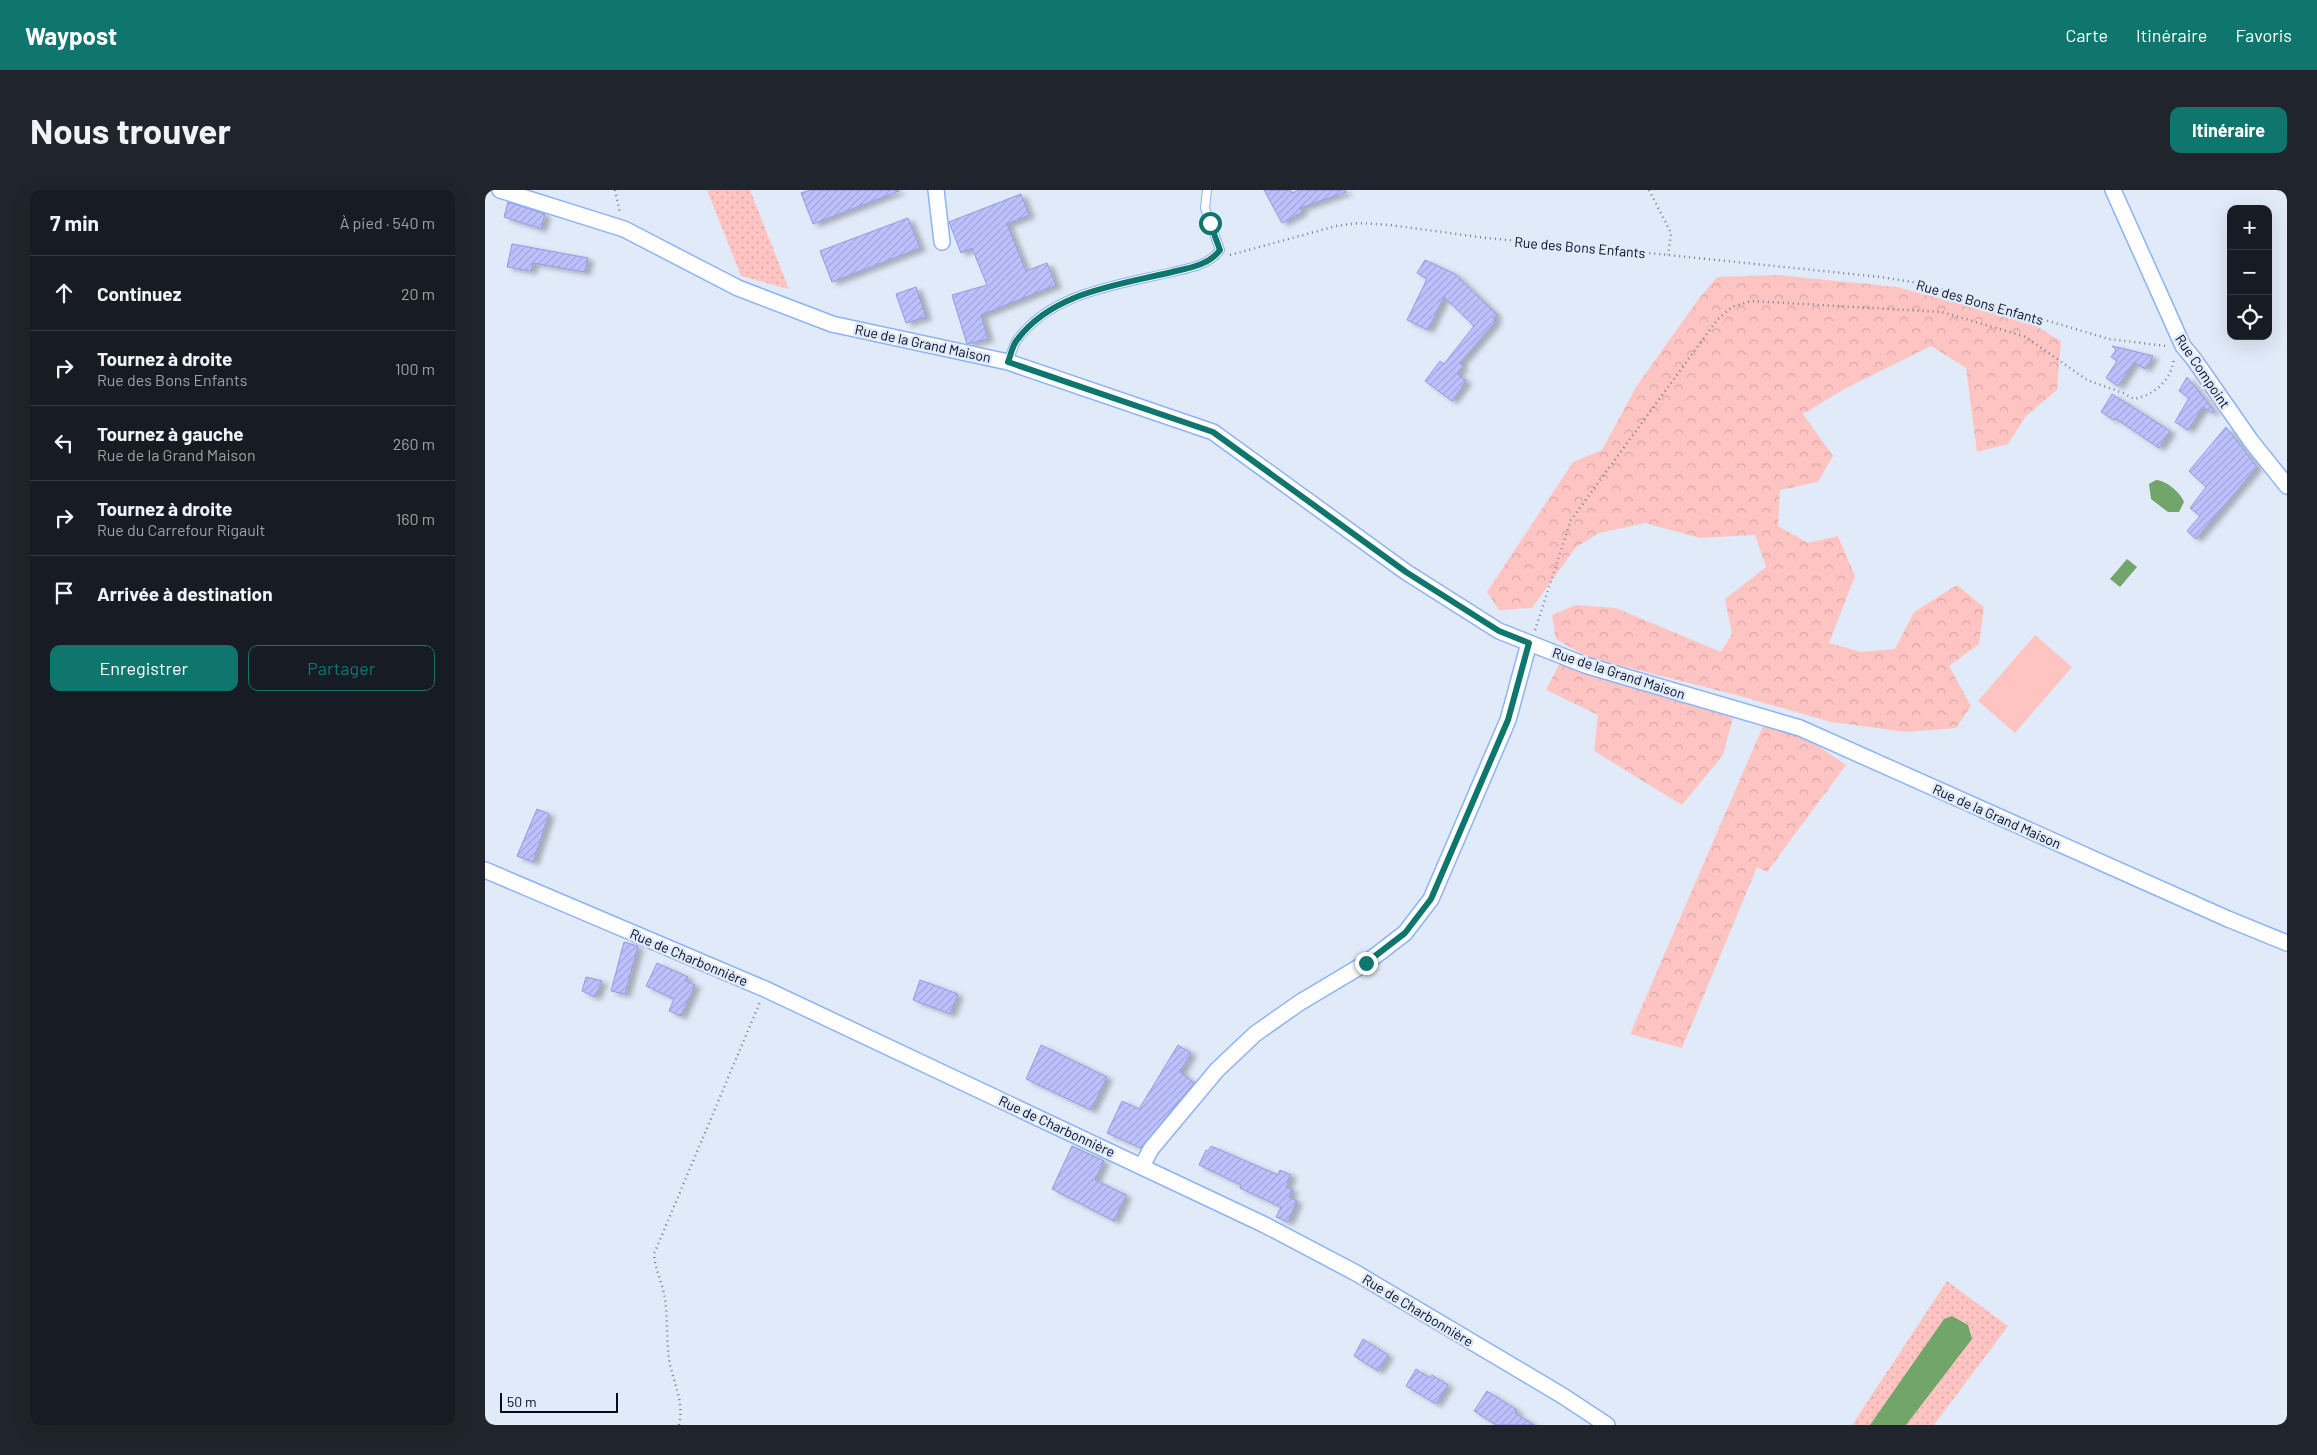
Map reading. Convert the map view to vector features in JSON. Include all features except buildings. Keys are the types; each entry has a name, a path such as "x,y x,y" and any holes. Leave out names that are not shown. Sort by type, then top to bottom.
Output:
{"street":[{"name":"Rue de la Grand Maison","path":"500,190 624,229 738,288 832,324 1008,362 1213,432 1406,572 1499,631 1532,637 1585,665 1800,728 2228,919 2287,943"},
{"path":"936,190 942,242"},
{"name":"Rue Compoint","path":"2113,190 2179,347 2193,358 2251,441 2287,486"},
{"path":"1142,1166 1151,1149 1217,1070 1255,1034 1292,1008 1366,963 1405,933 1431,899 1508,720 1532,637"},
{"name":"Rue de Charbonnière","path":"485,870 765,989 1265,1225 1356,1273 1563,1396 1607,1425"}],"lane":[{"path":"1008,362 1016,341 1031,325 1063,302 1093,292 1185,269 1214,257 1220,250 1205,208 1207,190"}],"path":[{"path":"615,190 624,229"},
{"path":"1649,190 1671,234 1668,255"},
{"name":"Rue des Bons Enfants","path":"1214,257 1244,252 1337,226 1359,223 1486,238 1881,277 1924,284 2109,339 2179,347"},
{"path":"1532,637 1571,520 1717,320 1732,307 1751,300 1942,312 2025,337 2087,380 2134,399 2146,397 2161,387 2173,364 2179,347"},
{"path":"679,1425 682,1413 680,1398 670,1364 665,1297 654,1266 653,1254 765,989"}],"green space":[{"path":"707,190 750,190 789,289 741,276"},
{"path":"1778,275 1897,287 2029,322 2061,341 2057,390 2026,416 2008,444 1977,452 1966,368 1931,346 1846,388 1803,414 1833,456 1818,482 1780,490 1778,526 1808,543 1838,536 1855,576 1829,643 1861,652 1895,649 1914,612 1957,585 1984,607 1979,644 1949,666 1971,706 1956,728 1907,732 1831,722 1740,696 1587,657 1556,639 1552,615 1576,605 1616,608 1721,652 1732,634 1725,599 1766,567 1755,535 1700,538 1645,523 1599,533 1576,547 1532,608 1499,610 1487,592 1573,462 1602,450 1636,387 1697,301 1717,277"},
{"path":"2035,635 2072,667 2015,733 1978,701"},
{"path":"1560,663 1733,718 1723,755 1682,805 1594,751 1598,715 1546,690"},
{"path":"1763,726 1808,739 1846,765 1767,872 1757,867 1682,1048 1630,1034"},
{"path":"1947,1281 2008,1326 1934,1425 1852,1425"}],"shaded area":[{"path":"2156,480 2169,485 2179,494 2184,502 2179,512 2168,512 2151,499 2149,484"},
{"path":"2127,559 2137,567 2120,587 2110,579"},
{"path":"1952,1316 1968,1325 1972,1339 1906,1425 1870,1425 1944,1319"}],"route":[{"path":"1210,223 1220,250 1214,257 1203,264 1093,292 1063,302 1050,309 1016,341 1008,362 1213,432 1406,572 1499,631 1529,643 1508,720 1431,899 1405,933 1366,963"}]}
